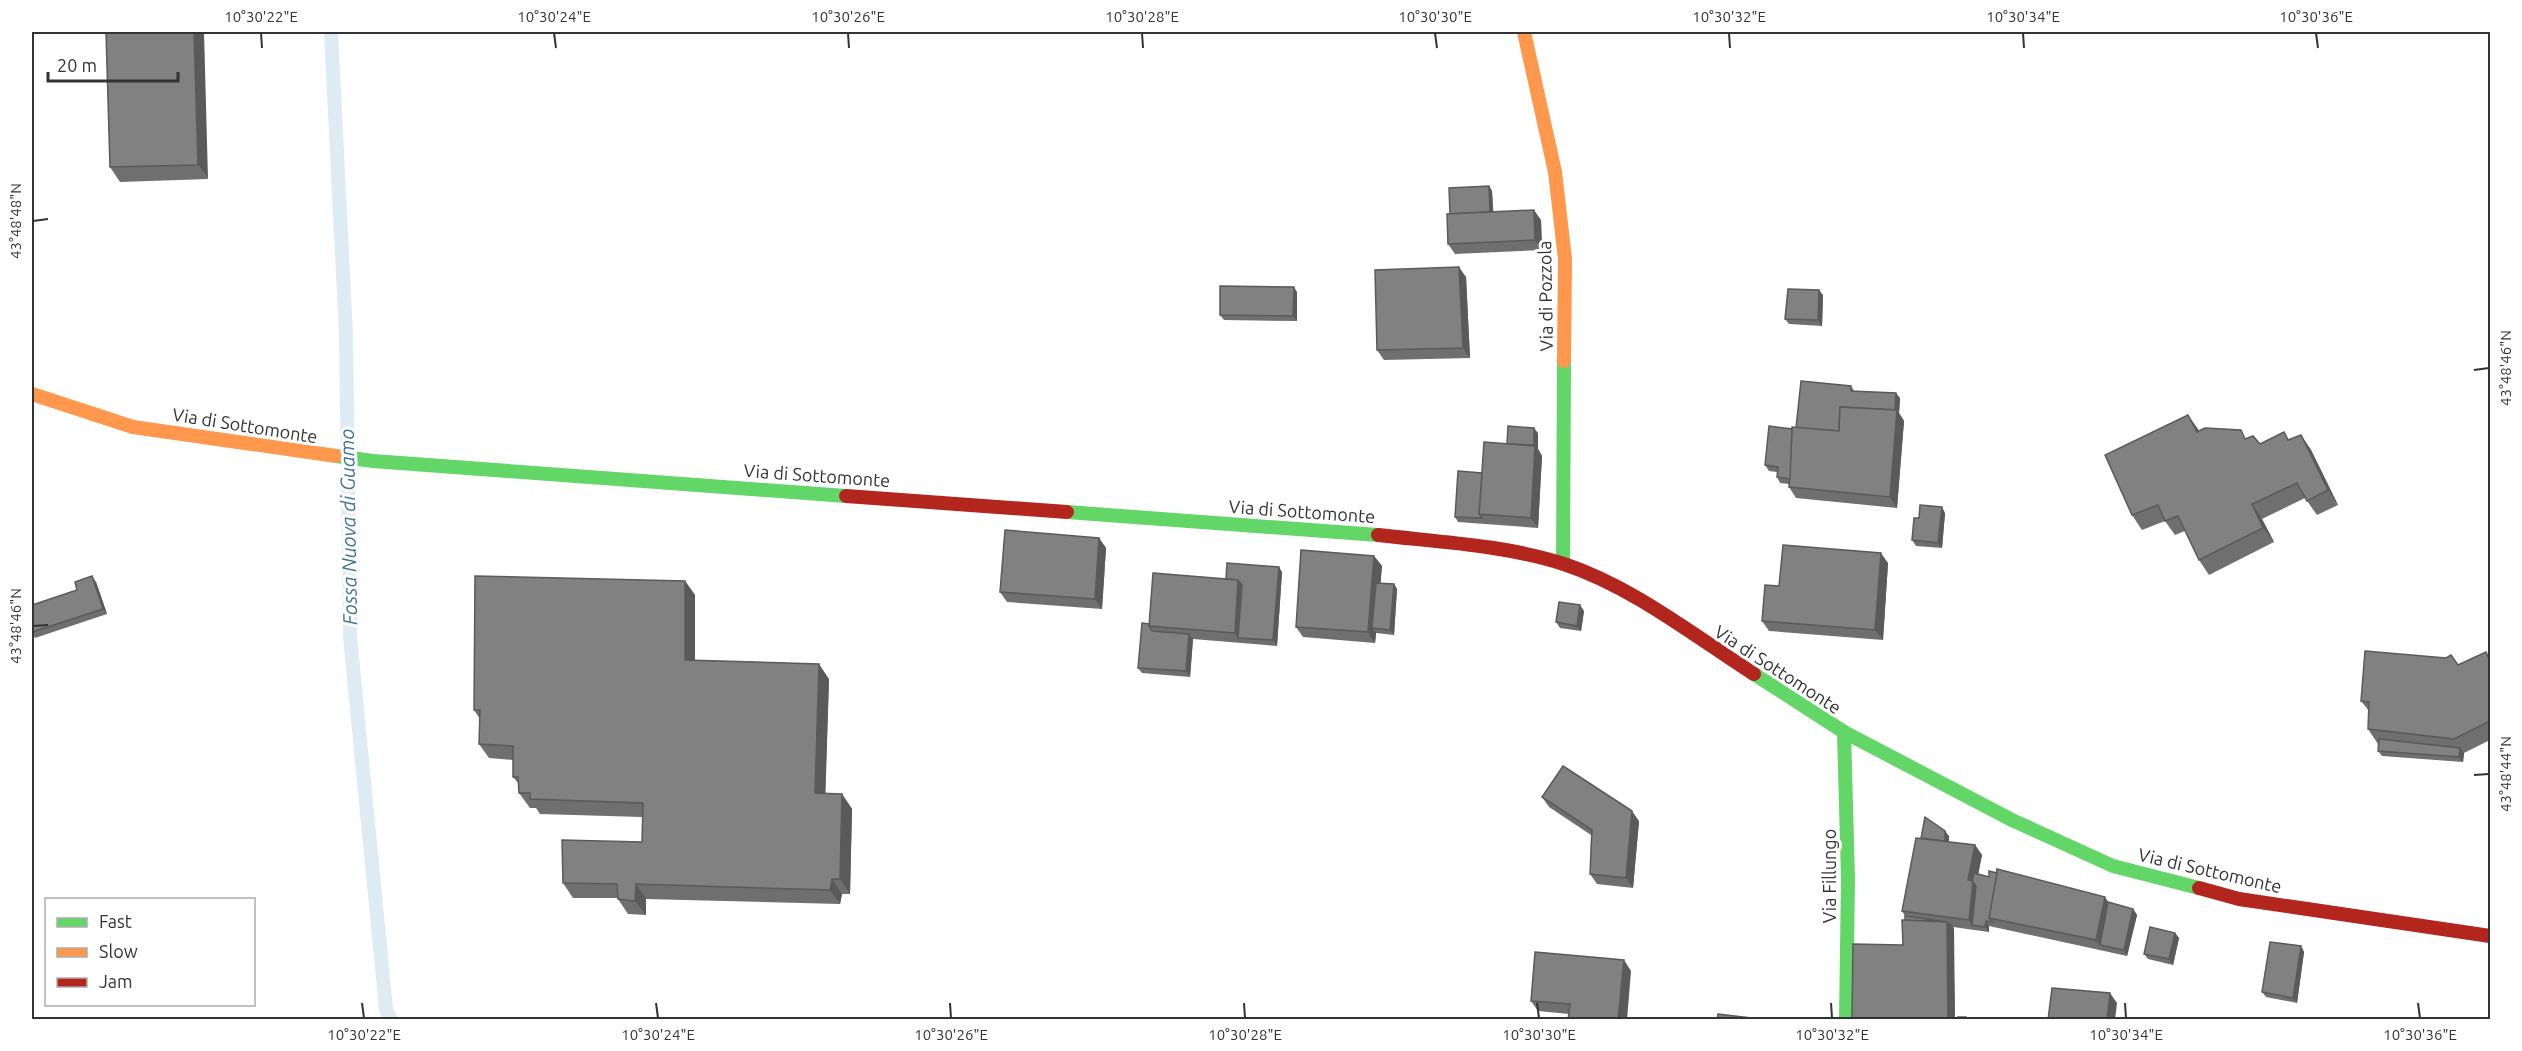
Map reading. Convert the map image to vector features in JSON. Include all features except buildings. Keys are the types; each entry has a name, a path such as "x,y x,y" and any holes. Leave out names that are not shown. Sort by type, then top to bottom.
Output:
{"main road":[{"name":"Via di Pozzola","path":"1524,32 1555,172 1564,259 1563,564"},
{"name":"Via di Sottomonte","path":"32,394 133,427 326,456 1371,534 1493,549 1563,564 1620,588 1844,732 2012,820 2113,866 2239,899 2490,936"},
{"name":"Via Fillungo","path":"1844,732 1848,879 1846,1020"}],"waterway":[{"name":"Fossa Nuova di Guamo","path":"331,32 346,335 350,637 386,1009 391,1020"}],"traffic: fast":[{"path":"1563,564 1564,361"},
{"path":"336,456 373,461 846,496"},
{"path":"1067,512 1378,535"},
{"path":"1754,674 1844,732 2012,820 2113,866 2199,888"},
{"path":"1844,732 1848,879 1846,1020"}],"traffic: slow":[{"path":"1524,32 1555,172 1565,259 1564,361"},
{"path":"32,394 133,427 336,456"}],"traffic: jam":[{"path":"846,496 1067,512"},
{"path":"1378,535 1495,548 1564,564 1614,585 1685,628 1754,674"},
{"path":"2199,888 2239,899 2490,936"}]}
